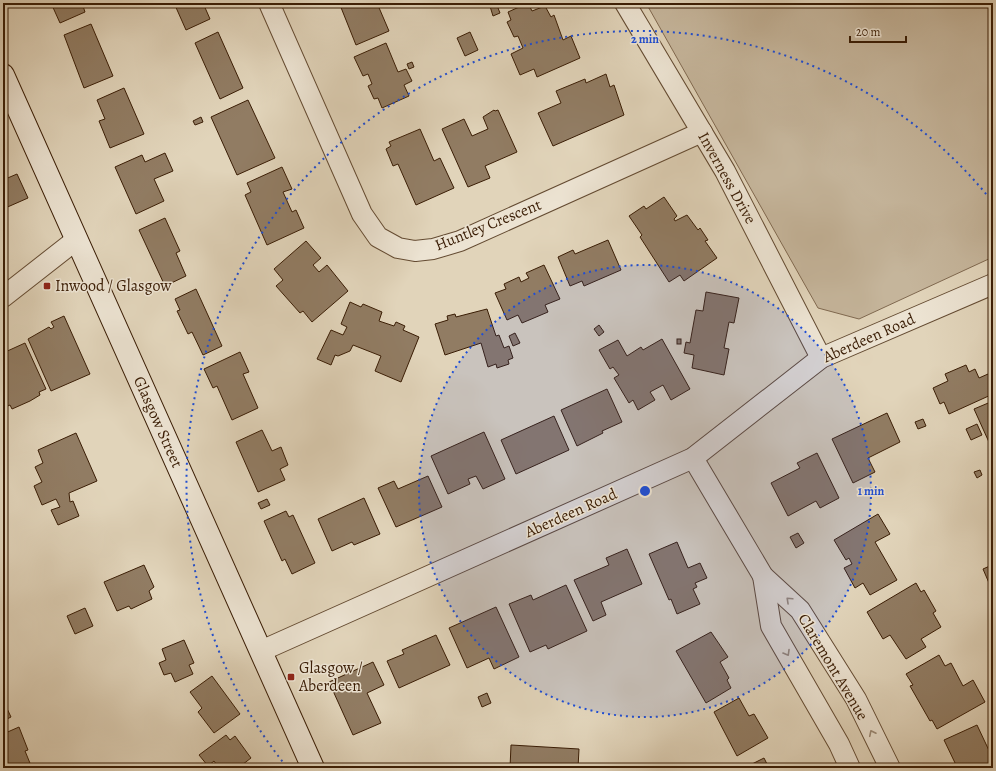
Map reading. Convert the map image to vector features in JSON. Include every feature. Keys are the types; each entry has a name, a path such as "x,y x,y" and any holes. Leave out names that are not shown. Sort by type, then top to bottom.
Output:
{"street":[{"name":"Huntley Crescent","path":"269,3 362,214 378,238 398,248 415,251 433,249 460,241 702,132"},
{"name":"Inverness Drive","path":"625,3 725,171 821,358"},
{"name":"Glasgow Street","path":"3,75 313,768"},
{"path":"3,297 76,240"},
{"name":"Aberdeen Road","path":"261,651 693,458 821,358 993,284"},
{"name":"Claremont Avenue","path":"693,458 763,576 800,610 856,699 890,768"},
{"name":"Claremont Avenue","path":"763,576 771,626 839,744 850,768"}],"shaded area":[{"path":"646,3 993,3 993,257 859,319 818,308"}],"building":[{"path":"51,3 82,3 85,12 60,23"},
{"path":"174,3 203,3 210,19 186,30"},
{"path":"344,3 377,3 389,31 356,45 340,5"},
{"path":"489,3 509,3 498,8 500,13 493,16"},
{"path":"528,3 532,11 545,6 551,17 554,15 563,40 571,36 580,58 537,77 534,69 520,75 511,54 523,48 518,36 514,37 507,22 511,20 508,12"},
{"path":"91,24 113,76 84,88 64,35"},
{"path":"218,32 243,88 220,99 195,43"},
{"path":"470,32 478,50 465,56 457,38"},
{"path":"386,43 398,72 406,69 412,81 404,85 409,96 382,108 378,98 374,99 368,86 372,84 368,74 363,76 354,57"},
{"path":"412,62 414,67 409,69 407,64"},
{"path":"606,74 610,87 614,85 624,115 553,146 538,113 561,103 556,91 585,79 586,83"},
{"path":"124,88 144,134 110,148 99,121 105,119 97,100"},
{"path":"248,100 275,158 237,175 211,117"},
{"path":"494,110 498,110 517,152 485,166 490,178 468,187 442,129 464,119 472,136 488,129 483,117"},
{"path":"201,117 203,122 195,125 193,121"},
{"path":"420,129 434,161 440,158 454,188 416,205 398,164 393,166 386,149 391,146 389,142"},
{"path":"165,153 173,171 154,179 164,201 136,214 115,167 142,155 145,162"},
{"path":"282,167 292,189 283,192 292,212 296,210 304,228 267,245 245,195 251,192 247,183"},
{"path":"17,174 28,198 3,209 3,180"},
{"path":"664,197 677,216 674,219 675,221 687,215 698,230 700,228 708,240 705,241 717,258 684,281 680,275 669,282 640,237 642,235 629,216 644,206 646,209"},
{"path":"3,215 7,225 3,227"},
{"path":"165,218 180,251 176,253 186,276 165,286 139,230"},
{"path":"608,240 621,270 584,286 582,281 570,286 558,257 573,250 575,254"},
{"path":"306,241 321,258 313,265 319,272 327,265 348,291 312,322 303,311 300,313 276,286 283,280 274,269"},
{"path":"544,265 560,299 545,305 548,312 522,323 518,315 507,320 495,293 506,289 504,284 519,277 521,282 529,278 526,273"},
{"path":"196,289 222,346 203,355 192,332 188,334 177,311 180,310 175,299"},
{"path":"706,292 739,298 734,323 729,322 724,348 729,349 724,375 692,368 694,355 684,353 686,342 690,343 696,310 703,311"},
{"path":"350,302 361,307 363,304 382,312 379,321 394,326 396,322 405,326 403,330 419,337 401,382 375,371 381,356 353,345 350,351 338,356 335,355 331,365 317,359 331,330 343,335 347,327 341,324"},
{"path":"487,309 496,336 499,335 504,348 509,346 513,358 508,360 509,364 497,368 496,364 488,367 481,343 445,355 435,324 448,320 447,316 455,314 456,317"},
{"path":"64,316 90,374 51,391 28,339 49,327 51,329 54,327 51,322"},
{"path":"599,325 604,332 599,336 594,329"},
{"path":"515,333 520,343 513,346 509,336"},
{"path":"662,339 690,389 671,400 663,385 650,392 655,400 638,410 633,400 629,403 614,378 619,375 613,367 610,369 599,350 618,340 627,356 641,347 643,350"},
{"path":"677,339 681,339 681,344 677,344"},
{"path":"25,343 46,389 39,392 40,395 30,401 12,409 10,405 3,408 3,353"},
{"path":"240,352 249,372 243,374 258,408 232,420 217,386 213,388 204,369"},
{"path":"966,365 969,372 975,369 979,378 988,374 993,385 993,394 949,414 944,402 940,404 933,388 948,381 945,374"},
{"path":"607,389 622,422 602,431 603,433 577,446 561,410"},
{"path":"993,401 993,451 974,409"},
{"path":"887,413 900,442 868,458 875,472 853,483 832,439"},
{"path":"554,416 569,450 516,474 501,440"},
{"path":"923,419 926,426 918,429 915,422"},
{"path":"977,424 982,435 971,440 966,429"},
{"path":"262,430 272,451 281,447 288,465 280,469 285,480 258,492 236,442"},
{"path":"484,432 505,479 483,489 476,476 468,479 470,484 448,494 431,456"},
{"path":"76,433 97,481 69,493 70,502 73,501 79,516 58,525 51,510 60,507 56,499 42,505 34,486 42,482 35,467 43,463 38,450"},
{"path":"817,453 839,498 820,508 816,501 788,516 771,483 800,468 797,463"},
{"path":"980,470 982,475 977,478 974,472"},
{"path":"428,476 442,507 396,527 378,488 394,481 398,489"},
{"path":"364,498 380,534 354,545 352,542 332,551 318,519"},
{"path":"267,499 270,505 261,509 258,503"},
{"path":"286,511 289,517 293,515 315,563 292,574 285,559 282,561 264,521"},
{"path":"878,514 890,534 875,542 897,580 870,595 863,583 855,588 844,568 852,564 849,558 846,560 834,540"},
{"path":"798,533 804,543 796,548 790,537"},
{"path":"677,542 688,568 700,563 707,578 695,583 697,587 693,589 700,604 677,614 671,599 669,600 649,554"},
{"path":"627,549 642,584 601,602 606,615 593,621 574,580 609,565 606,558"},
{"path":"144,565 154,587 149,591 152,599 131,609 129,606 117,611 104,582"},
{"path":"992,565 993,581 989,583 983,569"},
{"path":"916,583 921,592 924,590 936,611 933,613 941,627 921,639 926,647 906,659 890,635 883,639 867,612"},
{"path":"566,585 587,631 548,649 546,645 530,652 509,604 531,595 533,600"},
{"path":"496,607 519,657 494,669 489,658 467,668 449,628"},
{"path":"85,608 93,626 75,634 67,616"},
{"path":"711,632 728,657 720,662 729,678 727,680 731,688 706,703 676,651"},
{"path":"436,635 450,665 399,688 387,661 404,654 402,650"},
{"path":"184,640 194,663 189,665 193,674 175,682 171,673 164,675 159,663 166,660 162,649"},
{"path":"939,655 945,666 951,663 963,686 973,680 985,702 937,729 932,720 930,721 910,686 913,685 906,674"},
{"path":"373,662 384,685 367,693 381,723 353,735 329,682"},
{"path":"212,676 240,714 214,733 198,712 202,708 190,692"},
{"path":"487,693 491,703 482,707 478,697"},
{"path":"739,698 749,716 754,714 768,738 737,756 714,712"},
{"path":"3,700 11,717 3,721"},
{"path":"977,725 993,759 993,768 957,767 944,740"},
{"path":"19,727 28,750 25,751 32,768 3,768 3,734"},
{"path":"226,735 230,740 235,736 251,758 238,768 219,768 214,761 208,766 199,755"},
{"path":"511,745 579,749 578,768 510,768"},
{"path":"764,758 769,768 744,768"}],"place":[{"name":"Inwood / Glasgow","path":"47,286"},
{"name":"Glasgow / Aberdeen","path":"291,677"}]}
